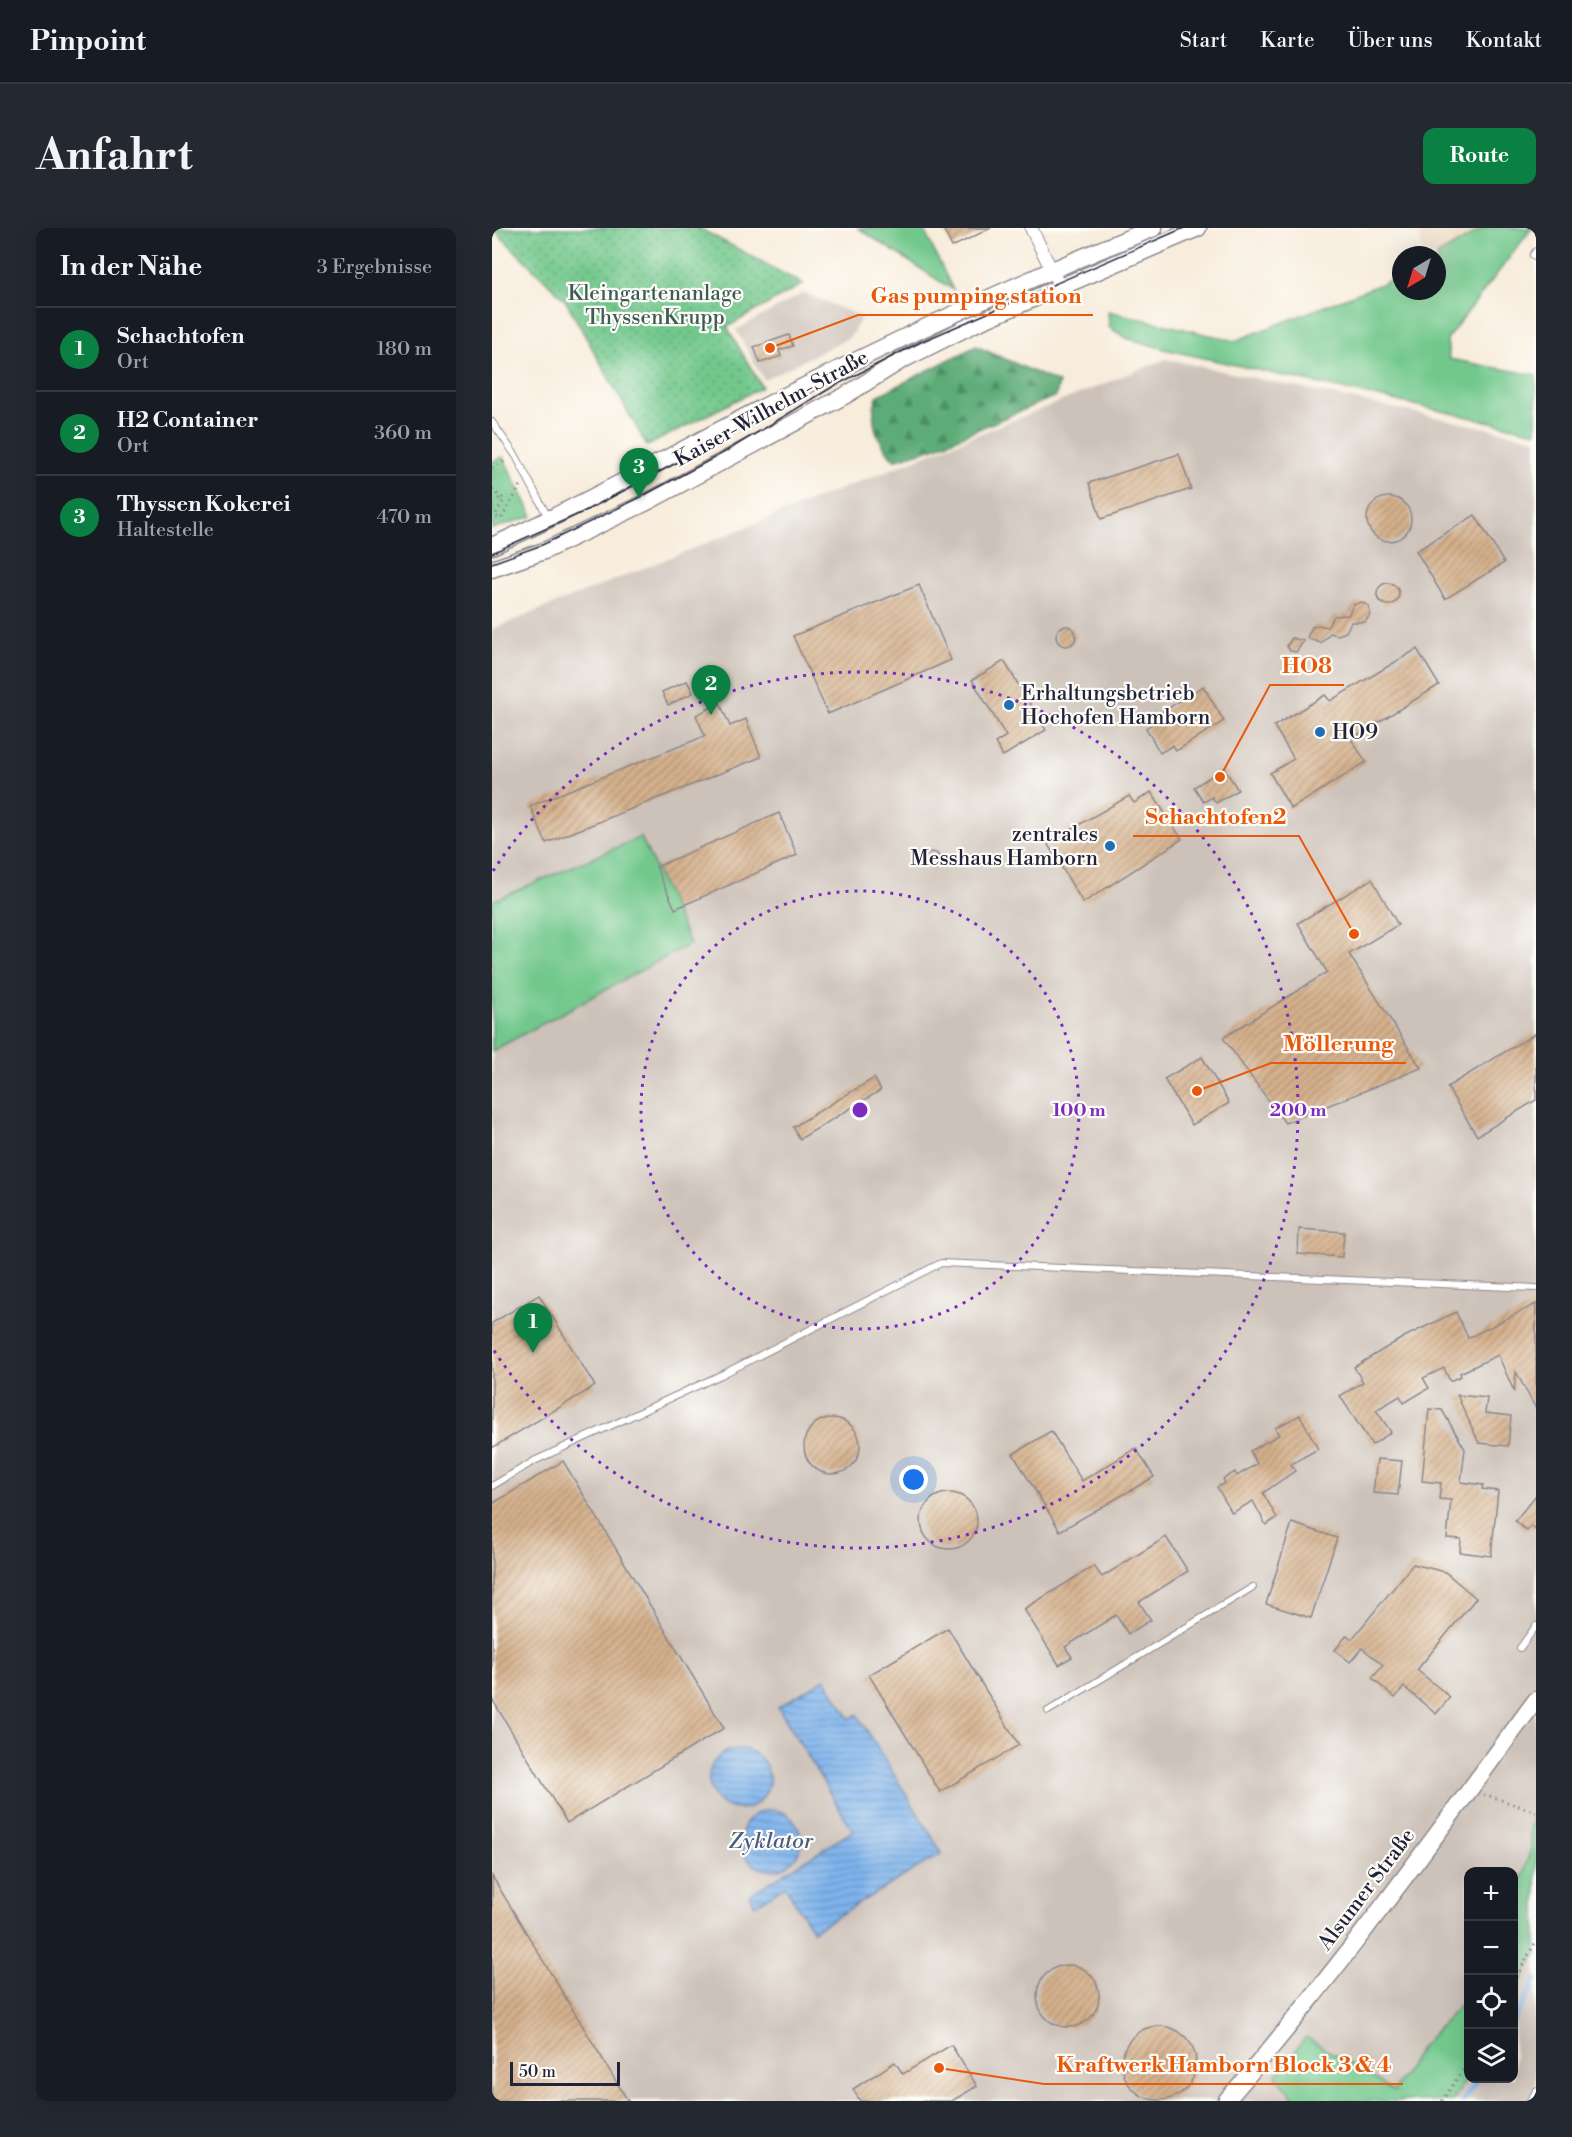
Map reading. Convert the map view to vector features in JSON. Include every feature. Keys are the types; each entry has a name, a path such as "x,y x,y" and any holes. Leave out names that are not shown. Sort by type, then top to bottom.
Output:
{"main road":[{"name":"Kaiser-Wilhelm-Straße","path":"492,546 549,520 791,393 960,311 1051,269 1154,228"},
{"name":"Kaiser-Wilhelm-Straße","path":"492,569 544,551 647,502 846,395 902,360 972,326 1198,228"},
{"name":"Alsumer Straße","path":"1226,2101 1274,2047 1536,1700"}],"street":[{"path":"1031,228 1060,287"}],"lane":[{"path":"1536,251 1533,255 1536,257"},
{"path":"492,422 516,456 549,520"},
{"path":"492,1486 534,1461 723,1374 941,1263 1536,1288"},
{"path":"1048,1711 1253,1587"},
{"path":"1520,1648 1536,1626"},
{"path":"1530,2101 1536,2091"}],"path":[{"path":"492,468 516,456"},
{"path":"492,490 504,499"},
{"path":"492,498 504,499"},
{"path":"504,499 495,516 501,519 513,499"},
{"path":"1468,1790 1507,1800 1536,1812"},
{"path":"1518,1975 1536,1941"},
{"path":"1442,2101 1464,2068"}],"shaded area":[{"path":"1417,228 1483,228 1446,251 1446,246 1422,246"},
{"path":"804,293 862,317 850,337 764,380 736,330"},
{"path":"1166,359 1536,439 1536,2101 492,2101 492,629"}],"green space":[{"name":"Kleingartenanlage ThyssenKrupp","path":"492,228 699,228 803,284 727,327 762,387 647,446 565,300"},
{"path":"858,228 923,228 953,290"},
{"path":"1483,228 1532,228 1447,339 1449,359 1536,375 1536,432 1168,350 1126,338 1109,327 1108,311 1235,341 1392,280 1392,300 1446,300 1446,251"},
{"path":"976,346 1059,383 1056,396 934,448 894,460 879,438 874,423 873,414 877,396"},
{"path":"503,457 533,516 492,529 492,462"},
{"path":"641,837 690,944 492,1051 492,901"},
{"path":"1536,1805 1536,1954 1518,1988 1518,1890 1531,1849 1530,1826"},
{"path":"1464,1998 1464,2083 1453,2101 1297,2101 1276,2076 1306,2037 1394,2091 1421,2047"}],"water":[{"path":"825,1679 850,1719 857,1714 942,1853 813,1931 785,1886 755,1905 749,1895 853,1831 778,1707"},
{"name":"Zyklator","path":"739,1749 756,1754 764,1762 769,1779 764,1796 756,1804 739,1809 722,1804 714,1796 709,1779 714,1762 722,1754"},
{"name":"Zyklator","path":"771,1810 788,1815 796,1823 801,1840 796,1857 788,1865 771,1870 754,1865 746,1857 741,1840 746,1823 754,1815"}],"building":[{"path":"943,228 991,228 952,247"},
{"path":"789,335 793,346 779,350 781,356 760,363 754,347"},
{"path":"1179,454 1191,489 1101,519 1089,483"},
{"path":"1389,497 1398,498 1405,503 1410,510 1410,528 1405,535 1398,540 1389,541 1380,540 1373,535 1368,528 1367,519 1368,510 1373,503 1380,498"},
{"path":"1475,515 1504,563 1445,599 1416,551"},
{"path":"1388,583 1398,590 1399,594 1392,604 1388,605 1378,598 1377,594 1384,584"},
{"path":"919,585 951,660 828,714 793,636"},
{"path":"1361,602 1369,606 1370,615 1365,622 1351,622 1346,632 1338,635 1330,633 1321,643 1307,638 1312,627 1319,625 1327,627 1334,616 1348,615 1353,605"},
{"path":"1066,626 1073,629 1076,636 1073,643 1066,646 1059,643 1056,636 1059,629"},
{"path":"1292,638 1304,641 1296,652 1290,651 1287,646"},
{"name":"HO9","path":"1417,649 1439,685 1351,739 1366,762 1291,809 1270,773 1294,759 1274,726 1325,695 1330,701"},
{"name":"Erhaltungsbetrieb Hochofen Hamborn","path":"1004,661 1046,730 1003,756 995,743 1006,736 972,680"},
{"path":"687,681 693,693 668,705 662,692"},
{"path":"1203,686 1224,721 1176,751 1173,745 1160,753 1146,728 1158,720 1156,716"},
{"path":"720,703 730,726 746,719 761,757 546,843 530,806 705,736 696,715"},
{"path":"1224,768 1238,790 1216,803 1212,797 1204,802 1194,787"},
{"name":"zentrales Messhaus Hamborn","path":"1151,792 1182,839 1083,903 1047,843 1129,796 1134,803"},
{"path":"779,813 797,855 675,909 656,867"},
{"path":"932,852 940,860 932,868 924,860"},
{"path":"1372,879 1398,925 1349,954 1421,1068 1285,1123 1223,1038 1327,972 1298,923"},
{"path":"1536,1033 1536,1100 1477,1136 1447,1087"},
{"path":"1202,1057 1229,1103 1192,1125 1164,1079"},
{"path":"874,1078 881,1090 800,1139 793,1127"},
{"path":"1299,1229 1344,1232 1342,1257 1298,1254"},
{"path":"539,1295 595,1386 492,1448 492,1323"},
{"path":"1536,1304 1536,1409 1516,1372 1514,1391 1498,1355 1460,1373 1461,1376 1450,1381 1444,1368 1423,1378 1429,1388 1404,1403 1400,1396 1376,1410 1391,1432 1372,1445 1340,1396 1363,1382 1354,1367 1404,1337 1456,1312 1468,1338"},
{"path":"1457,1395 1487,1398 1485,1413 1511,1416 1508,1446 1479,1443"},
{"path":"1429,1409 1442,1410 1465,1449 1461,1482 1483,1485 1482,1489 1498,1491 1491,1556 1460,1552 1461,1539 1447,1538 1451,1500 1439,1499 1441,1483 1422,1481"},
{"path":"1300,1415 1318,1449 1291,1464 1295,1471 1263,1493 1277,1518 1266,1525 1253,1501 1232,1513 1217,1487 1225,1483 1223,1479 1235,1472 1237,1476 1257,1464 1250,1451 1279,1435 1275,1428"},
{"path":"832,1418 843,1420 852,1426 858,1435 860,1446 858,1457 852,1466 843,1472 832,1474 821,1472 812,1466 806,1457 804,1446 806,1435 812,1426 821,1420"},
{"path":"1051,1431 1082,1481 1136,1448 1154,1477 1060,1531 1013,1454"},
{"path":"1377,1459 1402,1461 1398,1495 1373,1493"},
{"path":"563,1461 724,1728 567,1823 492,1699 492,1504"},
{"path":"943,1493 955,1493 965,1497 973,1505 977,1521 973,1537 965,1545 955,1549 943,1549 933,1545 925,1537 921,1527 921,1515 925,1505 933,1497"},
{"path":"1536,1495 1536,1530 1531,1526 1527,1531 1515,1521"},
{"path":"1292,1523 1337,1538 1311,1618 1266,1604"},
{"path":"1166,1537 1188,1571 1139,1602 1151,1620 1128,1634 1116,1615 1065,1647 1072,1657 1059,1665 1024,1609 1094,1566 1102,1577"},
{"path":"1413,1564 1445,1572 1476,1598 1417,1670 1450,1697 1436,1714 1404,1687 1395,1698 1372,1678 1383,1665 1362,1648 1350,1662 1335,1650 1347,1635 1352,1639"},
{"path":"948,1628 1019,1745 940,1792 869,1675"},
{"path":"492,1876 628,2101 492,2101"},
{"path":"1068,1965 1085,1970 1090,1974 1094,1979 1099,1996 1094,2013 1090,2018 1085,2022 1068,2027 1051,2022 1046,2018 1042,2013 1037,1996 1042,1979 1046,1974 1051,1970"},
{"path":"1159,2026 1180,2032 1190,2042 1196,2063 1190,2084 1180,2094 1159,2100 1138,2094 1128,2084 1122,2063 1128,2042 1138,2032"},
{"path":"951,2045 977,2086 952,2101 860,2101 853,2089 895,2062 903,2074"}],"waterway":[{"path":"1518,2013 1536,1979"},
{"path":"1463,2101 1476,2083"}],"tram line":[{"path":"492,563 542,545 639,498 725,452 834,386 923,341 1184,228"},
{"path":"492,553 583,512 788,404"}],"place":[{"name":"Gas pumping station","path":"770,348"},
{"name":"Thyssen Kokerei","path":"639,498"},
{"name":"Erhaltungsbetrieb Hochofen Hamborn","path":"1009,705"},
{"name":"H2 Container","path":"711,715"},
{"name":"HO9","path":"1320,732"},
{"name":"HO8","path":"1220,777"},
{"name":"zentrales Messhaus Hamborn","path":"1110,846"},
{"name":"Schachtofen2","path":"1354,934"},
{"name":"Möllerung","path":"1197,1091"},
{"name":"Schachtofen","path":"533,1353"},
{"name":"Kraftwerk Hamborn Block 3 & 4","path":"939,2068"}]}
